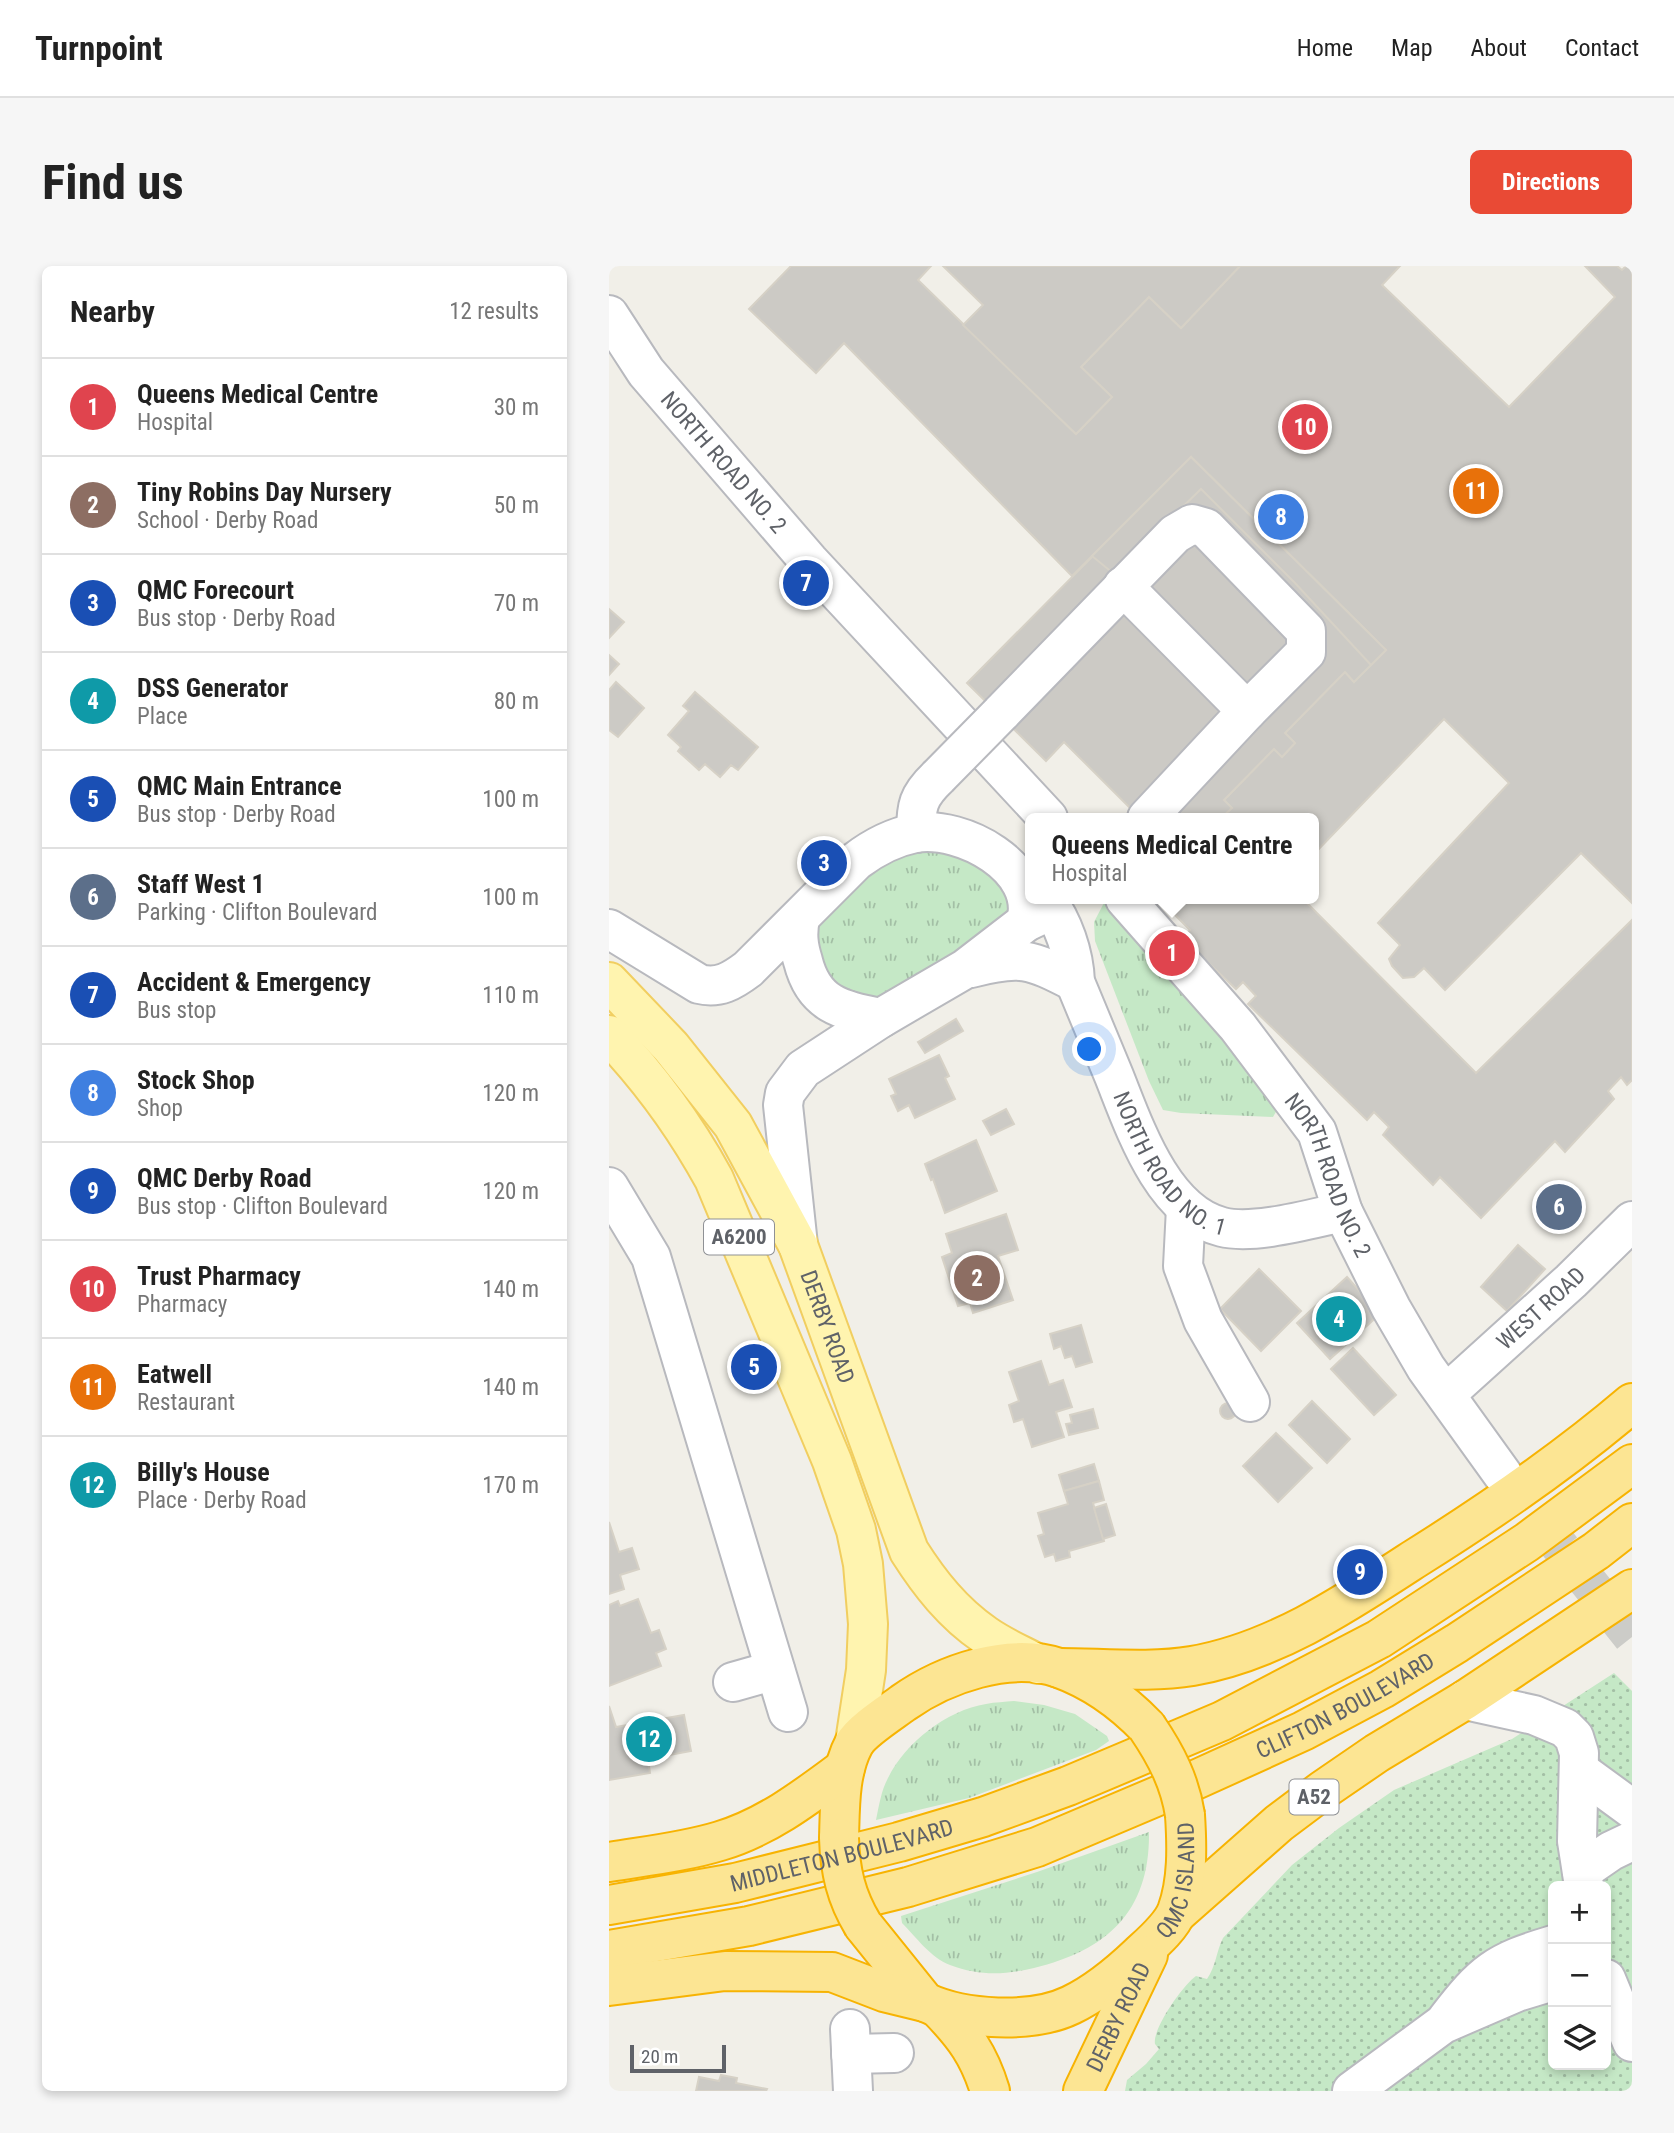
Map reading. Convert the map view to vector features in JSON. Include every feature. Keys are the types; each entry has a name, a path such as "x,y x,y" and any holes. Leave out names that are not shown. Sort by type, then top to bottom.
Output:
{"highway":[{"name":"A52","path":"1049,1666 1156,1669 1191,1666 1263,1645 1303,1627 1375,1585 1528,1485 1627,1405"},
{"name":"CLIFTON BOULEVARD","path":"1067,1786 1222,1721 1379,1639 1527,1542 1632,1464"},
{"name":"CLIFTON BOULEVARD","path":"1037,1847 1291,1737 1371,1695 1457,1643 1632,1524"},
{"name":"A52","path":"1166,1927 1279,1823 1323,1790 1632,1590"},
{"name":"QMC ISLAND","path":"609,1862 720,1841 744,1832 805,1798 926,1687 950,1677 1000,1663 1049,1666 1102,1690 1132,1711 1147,1727 1170,1766 1182,1797 1185,1815 1186,1860 1166,1927 1117,1976 1071,2005 1054,2011 1019,2017 989,2017 884,1993 832,1972 725,1971 609,1986"},
{"path":"850,1755 839,1838 843,1880 849,1899 863,1925 932,2005 964,2035 981,2064 990,2091"},
{"name":"MIDDLETON BOULEVARD","path":"609,1905 735,1883 899,1842 983,1817 1067,1786"},
{"name":"MIDDLETON BOULEVARD","path":"609,1950 749,1926 908,1888 1037,1847"},
{"name":"DERBY ROAD","path":"1083,2091 1166,1927"}],"main road":[{"name":"DERBY ROAD","path":"609,982 671,1047 733,1125 798,1245 909,1551 951,1608 986,1636 1049,1666"},
{"name":"DERBY ROAD","path":"609,1035 643,1071 696,1146 714,1179 847,1501 863,1564 868,1624 866,1670 850,1755"}],"street":[{"name":"NORTH ROAD NO. 2","path":"609,315 646,372 809,561 1043,813"},
{"path":"916,833 916,811 923,792 1175,534 1192,524 1206,528 1306,631 1306,652 1152,813"},
{"path":"1123,586 1247,711"},
{"path":"609,929 699,984 716,986 732,982 748,969 856,861 871,850 916,833 951,835 968,840 985,849 1025,885"},
{"path":"798,1245 783,1116 785,1093 803,1069 881,1018 965,970 1035,904"},
{"name":"NORTH ROAD NO. 1","path":"1043,904 1074,959 1075,982 1147,1155 1187,1208 1211,1223 1236,1229 1262,1227 1343,1212"},
{"name":"NORTH ROAD NO. 2","path":"1129,904 1238,1027 1317,1132 1343,1212 1391,1308 1426,1368 1503,1475"},
{"path":"800,918 798,945 810,984 820,997 836,1006 881,1018"},
{"path":"965,970 994,962 1025,960 1041,964 1075,982"},
{"path":"609,1187 650,1257 788,1712"},
{"path":"1187,1208 1183,1266 1203,1320 1250,1402"},
{"name":"WEST ROAD","path":"1445,1394 1571,1281 1632,1221"},
{"path":"733,1682 775,1670"},
{"path":"1465,1700 1534,1715 1565,1728 1574,1737 1579,1753 1577,1842 1583,1879"},
{"path":"1580,1771 1632,1809"},
{"path":"1583,1879 1611,1851 1632,1841"},
{"path":"1443,2024 1469,1989 1493,1968 1514,1957 1548,1947"},
{"path":"1352,2091 1443,2024 1517,1992 1548,1983"},
{"path":"1611,1991 1632,2042"},
{"path":"852,2058 894,2053"}],"green space":[{"path":"918,848 972,858 1014,897 1009,925 871,1002 840,995 814,962 818,928 864,878 883,863"},
{"path":"1103,904 1114,904 1129,914 1222,1028 1277,1110 1273,1117 1163,1110 1149,1081 1095,941 1094,922"},
{"path":"1614,1673 1632,1691 1632,2091 1125,2091 1127,2080 1159,2049 1155,2044 1158,2028 1177,1998 1196,1976 1207,1979 1223,1938 1292,1865 1394,1790 1512,1739"},
{"path":"1014,1701 1044,1705 1075,1714 1107,1736 1109,1741 1096,1750 969,1798 876,1820 888,1778 895,1765 916,1741 942,1721 971,1707"},
{"path":"1149,1832 1142,1884 1133,1905 1120,1923 1103,1938 1060,1960 1013,1972 971,1971 943,1962 924,1947 902,1923 901,1916"}],"building":[{"path":"791,266 931,266 918,280 1076,434 1112,397 1081,367 1149,297 1181,328 1240,266 1400,266 1382,285 1509,407 1615,297 1585,266 1617,266 1622,270 1626,266 1632,266 1632,903 1581,853 1445,990 1424,968 1414,977 1403,978 1389,959 1400,945 1378,923 1509,783 1444,719 1319,849 1319,813 1226,813 1232,808 1224,800 1274,749 1282,757 1295,743 1285,733 1345,672 1354,682 1386,650 1191,457 1072,576 844,343 816,373 749,309"},
{"path":"943,266 1240,266 1181,328 1149,297 1081,367 1112,397 1076,434 963,325 983,305"},
{"path":"1191,457 1386,650 1354,682 1345,672 1285,733 1295,743 1282,757 1274,749 1224,800 1232,808 1226,813 1135,813 1064,742 1046,761 967,683"},
{"path":"1191,457 1386,650 1371,665 1295,583 1201,489 1114,574 1092,556"},
{"path":"609,609 624,622 609,638"},
{"path":"609,655 619,664 609,675"},
{"path":"616,682 644,708 618,737 609,730 609,690"},
{"path":"695,692 758,747 738,770 731,765 720,777 705,764 699,770 678,751 681,747 668,735 689,711 683,706"},
{"path":"1164,904 1308,904 1476,1073 1632,920 1632,1080 1627,1085 1621,1077 1608,1091 1614,1099 1565,1152 1555,1141 1481,1218 1440,1177 1433,1185 1383,1135 1389,1127 1374,1112 1367,1120 1248,1004 1256,996 1243,982 1236,989 1183,939 1190,930"},
{"path":"956,1019 963,1031 925,1053 918,1042"},
{"path":"939,1055 949,1076 945,1078 955,1099 915,1118 909,1105 898,1111 891,1096 896,1094 889,1079"},
{"path":"1006,1109 1014,1124 991,1135 983,1121"},
{"path":"976,1140 997,1191 945,1213 925,1164"},
{"path":"1006,1214 1018,1250 998,1256 1013,1300 973,1313 970,1303 958,1306 942,1257 952,1253 946,1234"},
{"path":"1518,1245 1545,1269 1507,1311 1481,1287"},
{"path":"1259,1269 1301,1311 1261,1351 1220,1309"},
{"path":"1347,1277 1380,1314 1330,1359 1297,1323"},
{"path":"1081,1325 1092,1362 1076,1367 1072,1356 1065,1358 1061,1346 1054,1349 1050,1334"},
{"path":"1353,1348 1396,1395 1374,1415 1331,1369"},
{"path":"1041,1361 1049,1385 1063,1380 1072,1407 1056,1412 1064,1437 1032,1447 1023,1419 1014,1422 1009,1405 1019,1401 1009,1372"},
{"path":"1312,1401 1350,1439 1327,1463 1289,1425"},
{"path":"1225,1403 1231,1403 1236,1411 1234,1417 1225,1419 1220,1414 1220,1408"},
{"path":"1093,1409 1098,1428 1069,1435 1066,1424 1072,1423 1070,1415"},
{"path":"1276,1433 1312,1468 1278,1502 1243,1466"},
{"path":"1094,1464 1099,1481 1064,1491 1059,1475"},
{"path":"1099,1481 1104,1500 1093,1503 1104,1541 1069,1551 1070,1557 1056,1561 1054,1554 1045,1557 1038,1536 1044,1534 1038,1513 1068,1504 1064,1491"},
{"path":"1106,1504 1115,1535 1103,1539 1094,1508"},
{"path":"609,1522 619,1552 632,1548 639,1569 620,1575 624,1589 609,1594"},
{"path":"638,1599 651,1633 659,1630 666,1649 656,1653 661,1666 609,1686 609,1605 618,1601 620,1606"},
{"path":"609,1706 616,1727 684,1715 691,1751 648,1759 650,1773 609,1780"},
{"path":"721,2075 737,2078 736,2083 767,2089 696,2091 699,2077 719,2081"}],"tunnel":[{"path":"1503,1475 1632,1637"}],"place":[{"name":"Trust Pharmacy","path":"1305,427"},
{"name":"Eatwell","path":"1476,491"},
{"name":"Stock Shop","path":"1281,517"},
{"name":"Accident & Emergency","path":"806,583"},
{"name":"QMC Forecourt","path":"824,863"},
{"name":"Queens Medical Centre","path":"1172,953"},
{"name":"Staff West 1","path":"1559,1207"},
{"name":"Tiny Robins Day Nursery","path":"977,1278"},
{"name":"DSS Generator","path":"1339,1319"},
{"name":"QMC Main Entrance","path":"754,1367"},
{"name":"QMC Derby Road","path":"1360,1572"},
{"name":"Billy's House","path":"649,1739"}]}
